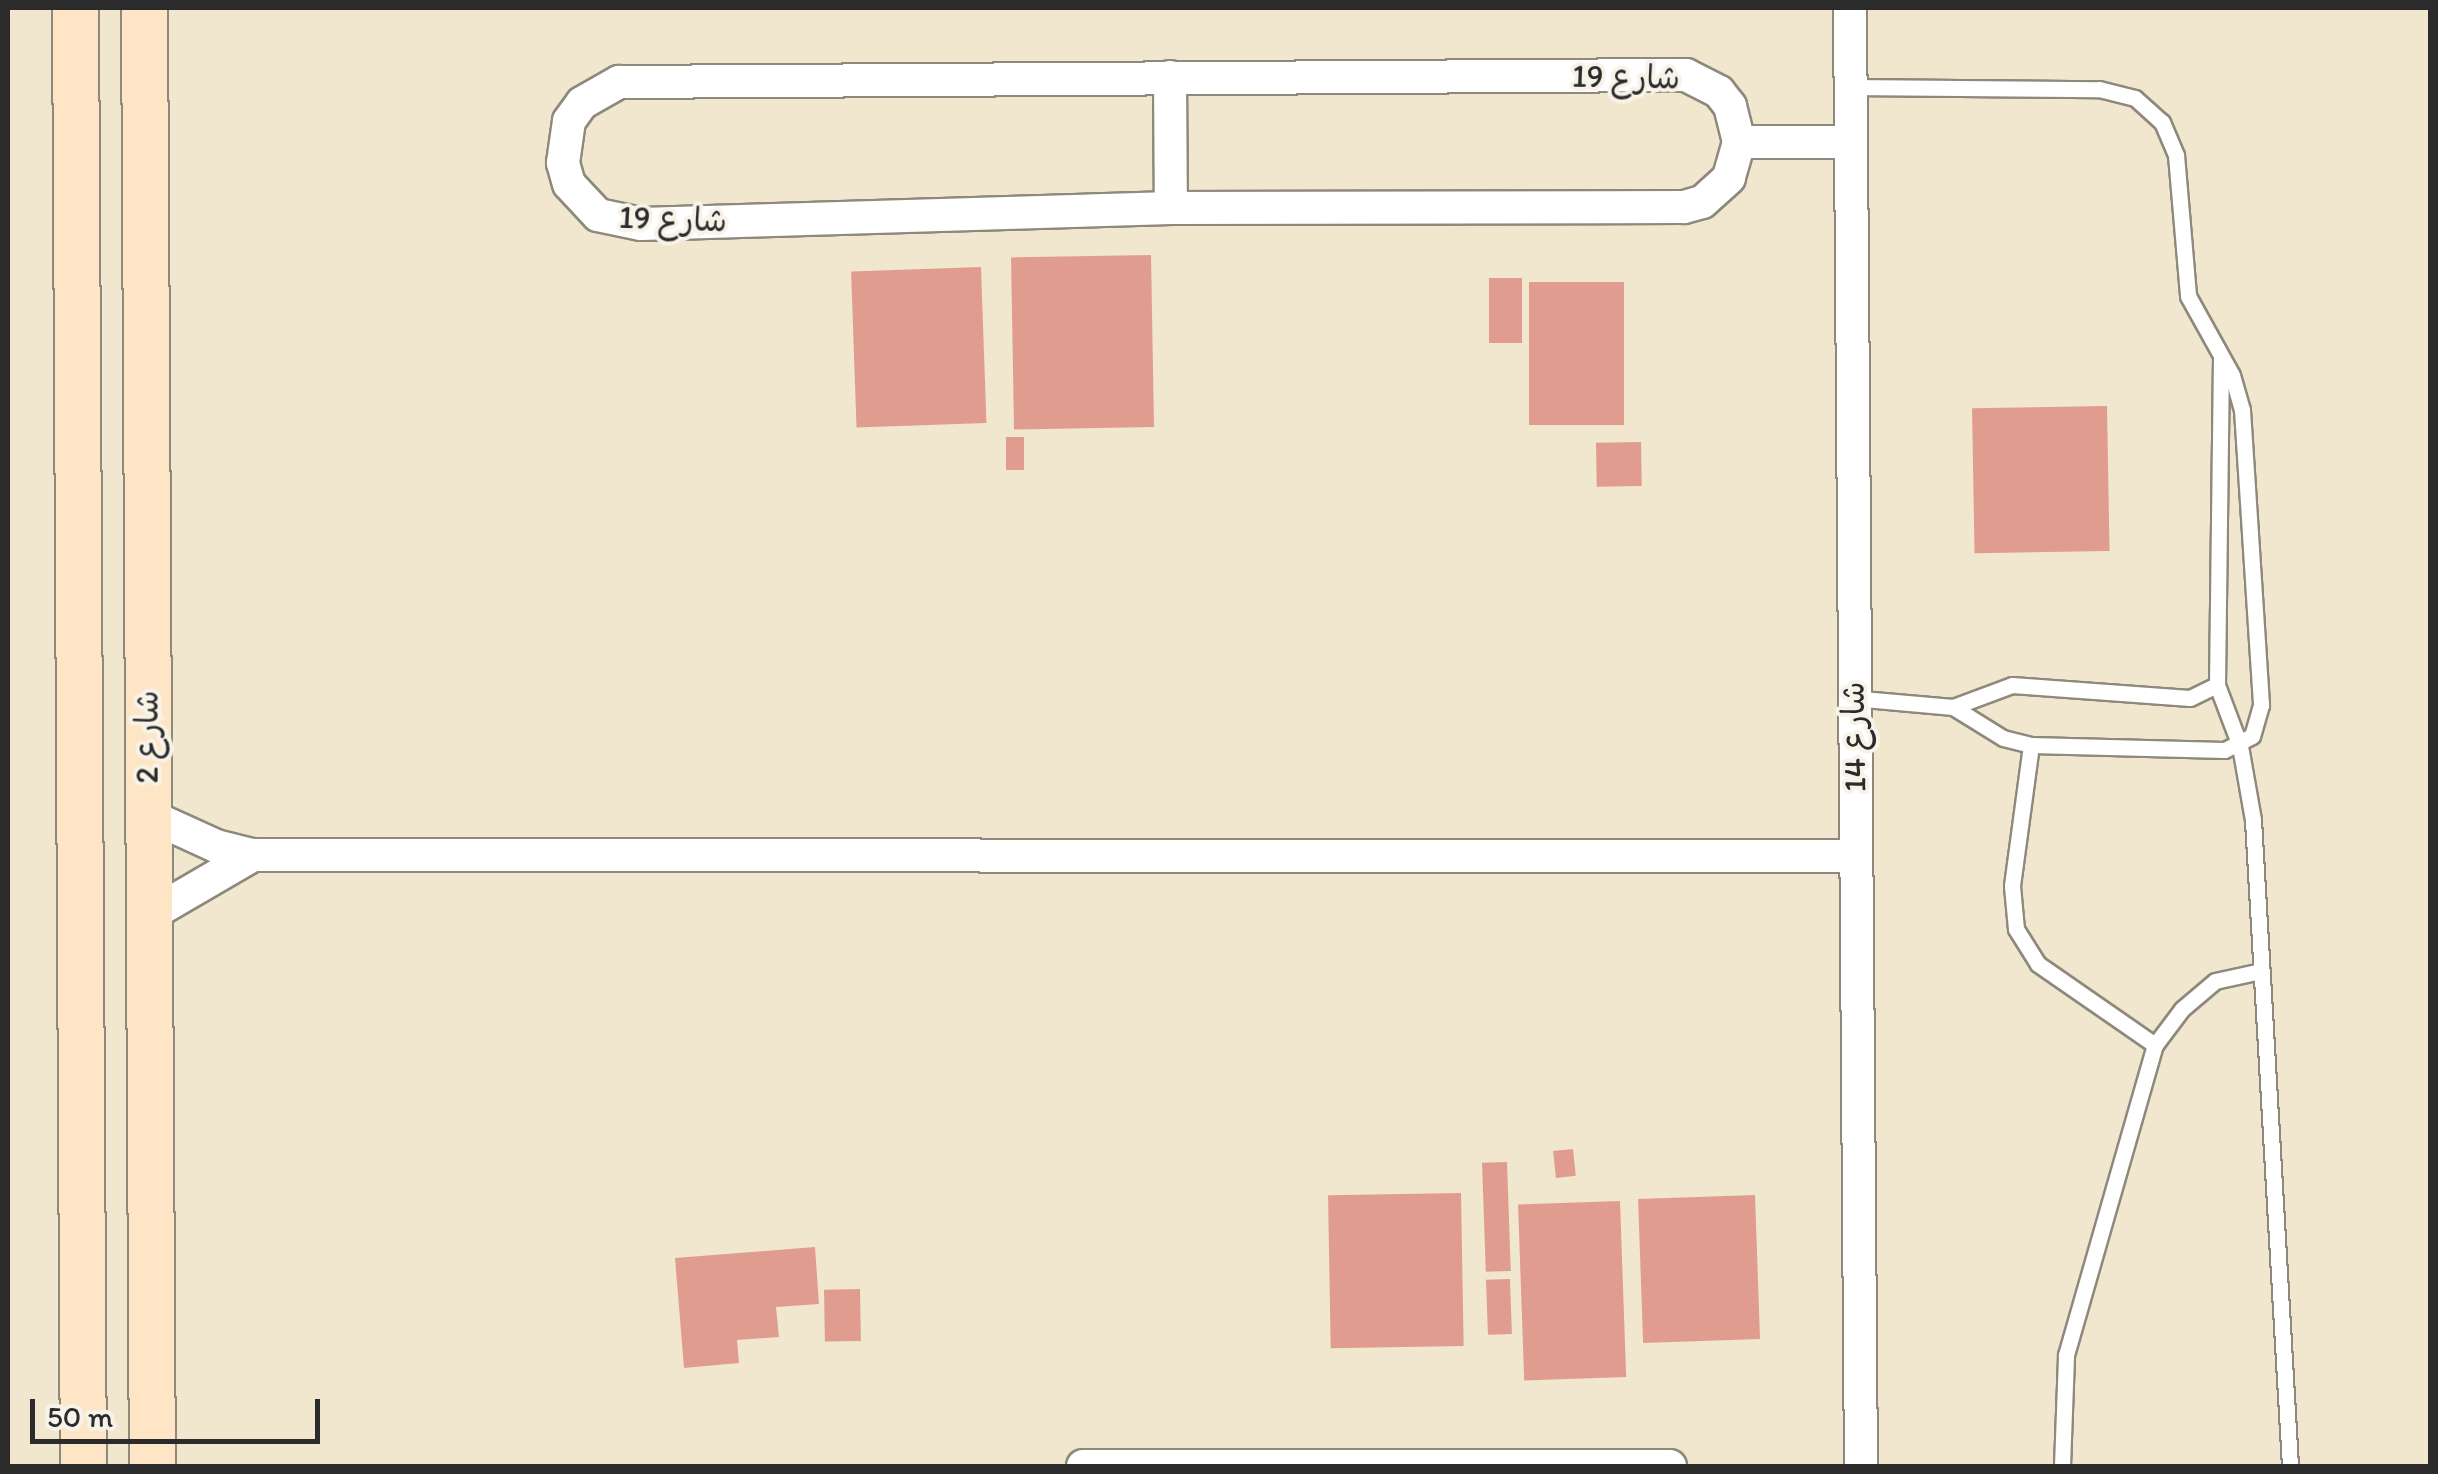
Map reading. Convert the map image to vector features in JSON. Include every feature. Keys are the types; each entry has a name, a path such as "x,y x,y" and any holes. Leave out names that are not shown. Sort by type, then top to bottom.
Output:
{"street":[{"name":"شارع 2","path":"76,8 82,1466"},
{"name":"شارع 2","path":"144,8 152,1466"},
{"name":"شارع 14","path":"1850,8 1848,142 1861,1466"},
{"name":"شارع 19","path":"1686,76 1718,92 1730,106 1739,142 1729,178 1702,202 1684,207 1171,208 619,223 582,202 562,163 569,121 582,102 619,82 1686,76"},
{"path":"1170,77 1171,208"},
{"path":"1739,142 1848,142"},
{"path":"148,814 216,846 253,855 1856,856"},
{"path":"148,916 253,855"},
{"path":"1083,1466 1670,1466"}],"lane":[{"path":"1849,87 2099,89 2150,108 2176,155 2188,296 2221,358 2242,410 2261,704 2252,736 2240,746 2031,745 2003,738 1953,707"},
{"path":"2221,358 2218,685 2240,746 2253,820 2290,1466"},
{"path":"1854,698 1953,707 2012,684 2190,698 2218,685"},
{"path":"2031,745 2012,886 2016,928 2038,964 2155,1045"},
{"path":"2062,1466 2070,1339 2155,1045 2182,1009 2215,981 2261,971"}],"building":[{"path":"1151,255 1154,427 1014,429 1011,257"},
{"path":"981,267 986,423 857,427 851,272"},
{"path":"1489,278 1522,278 1522,343 1489,343"},
{"path":"1529,282 1624,282 1624,425 1529,425"},
{"path":"2107,406 2110,551 1975,553 1972,408"},
{"path":"1006,437 1024,437 1024,470 1006,470"},
{"path":"1641,442 1642,486 1597,487 1596,443"},
{"path":"1573,1149 1576,1176 1556,1178 1553,1151"},
{"path":"1507,1162 1511,1271 1486,1272 1482,1163"},
{"path":"1461,1193 1464,1346 1331,1348 1328,1195"},
{"path":"1755,1195 1760,1339 1643,1343 1638,1199"},
{"path":"1620,1201 1626,1377 1524,1380 1518,1205"},
{"path":"815,1247 819,1304 776,1307 779,1337 737,1340 739,1363 684,1368 675,1258"},
{"path":"1510,1279 1512,1334 1488,1335 1486,1280"},
{"path":"860,1289 861,1341 825,1342 824,1290"}]}
